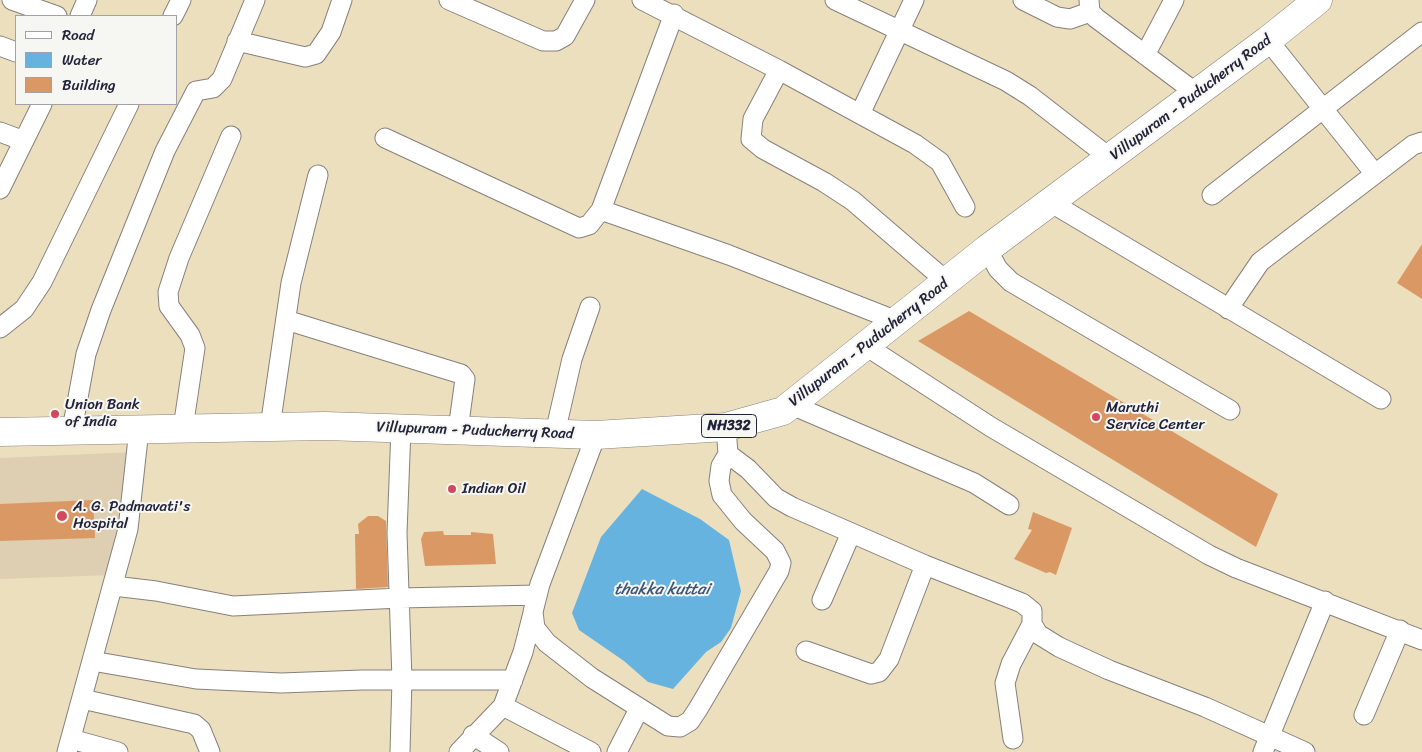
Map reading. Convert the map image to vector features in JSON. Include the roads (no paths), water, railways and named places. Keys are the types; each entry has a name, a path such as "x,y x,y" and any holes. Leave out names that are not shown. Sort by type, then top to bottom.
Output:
{"highway":[{"name":"Villupuram - Puducherry Road","path":"0,432 139,428 401,428 727,440 792,405 987,249 1268,40 1318,0"}],"street":[{"path":"12,0 54,15"},
{"path":"80,15 87,0"},
{"path":"174,15 181,0"},
{"path":"72,430 86,354 101,310 165,151 192,98 213,88 222,79 255,0"},
{"path":"237,41 305,57 316,54 331,32 342,0"},
{"path":"449,0 543,41 556,41 565,36 581,1"},
{"path":"642,0 674,14 915,144 940,162 965,207"},
{"path":"835,0 1006,81 1030,96 1110,158"},
{"path":"860,114 914,0"},
{"path":"1023,0 1056,17 1070,19 1089,6 1145,55 1196,93"},
{"path":"1145,55 1174,0"},
{"path":"385,138 580,228 589,225 601,210 674,14"},
{"path":"1212,195 1422,32"},
{"path":"1268,40 1375,174"},
{"path":"0,46 15,52"},
{"path":"779,70 754,119 751,139 763,149 824,182 853,201 946,281"},
{"path":"0,189 42,105"},
{"path":"0,328 24,309 42,282 129,105"},
{"path":"0,132 24,140"},
{"path":"183,428 195,348 190,335 169,306 168,292 179,258 231,136"},
{"path":"1228,309 1260,262 1413,145 1422,142"},
{"path":"270,427 297,256 318,175"},
{"path":"1050,202 1381,399"},
{"path":"601,210 729,255 897,321"},
{"path":"987,249 998,269 1012,282 1230,410"},
{"path":"555,434 572,358 590,307"},
{"path":"286,320 461,374 465,379 458,430"},
{"path":"866,346 991,427 1209,555 1236,568 1422,640"},
{"path":"792,405 974,483 1008,505"},
{"path":"118,752 69,746 128,529 139,428"},
{"path":"400,752 402,680 397,533 401,428"},
{"path":"459,752 473,735 503,706 514,680 535,604 596,435"},
{"path":"727,440 748,469 776,498 925,565 1022,603 1032,612 1032,624 1011,664 1005,683 1013,739"},
{"path":"535,604 534,628 547,643 592,678 668,726 680,727 690,721 716,681 780,572 781,563 775,551 743,521 722,495 719,480 727,440"},
{"path":"822,600 851,533"},
{"path":"806,651 872,674 879,672 889,659 925,565"},
{"path":"114,586 156,591 233,606 400,598 535,604"},
{"path":"1267,744 1325,601"},
{"path":"1032,624 1038,634 1081,658 1267,744 1305,752"},
{"path":"1364,715 1400,630"},
{"path":"92,661 196,679 281,682 514,680"},
{"path":"82,699 194,724 201,730 210,752"},
{"path":"503,706 590,752"},
{"path":"617,752 639,709"},
{"path":"473,735 499,752"}],"water":[{"name":"thakka kuttai","path":"642,489 700,519 729,540 741,591 731,628 721,642 706,652 673,689 648,682 624,661 579,630 572,613 601,537"}],"place":[{"name":"Union Bank of India","path":"55,414"},
{"name":"Maruthi Service Center","path":"1096,417"},
{"name":"Indian Oil","path":"452,489"},
{"name":"A. G. Padmavati's Hospital","path":"62,516"}]}
